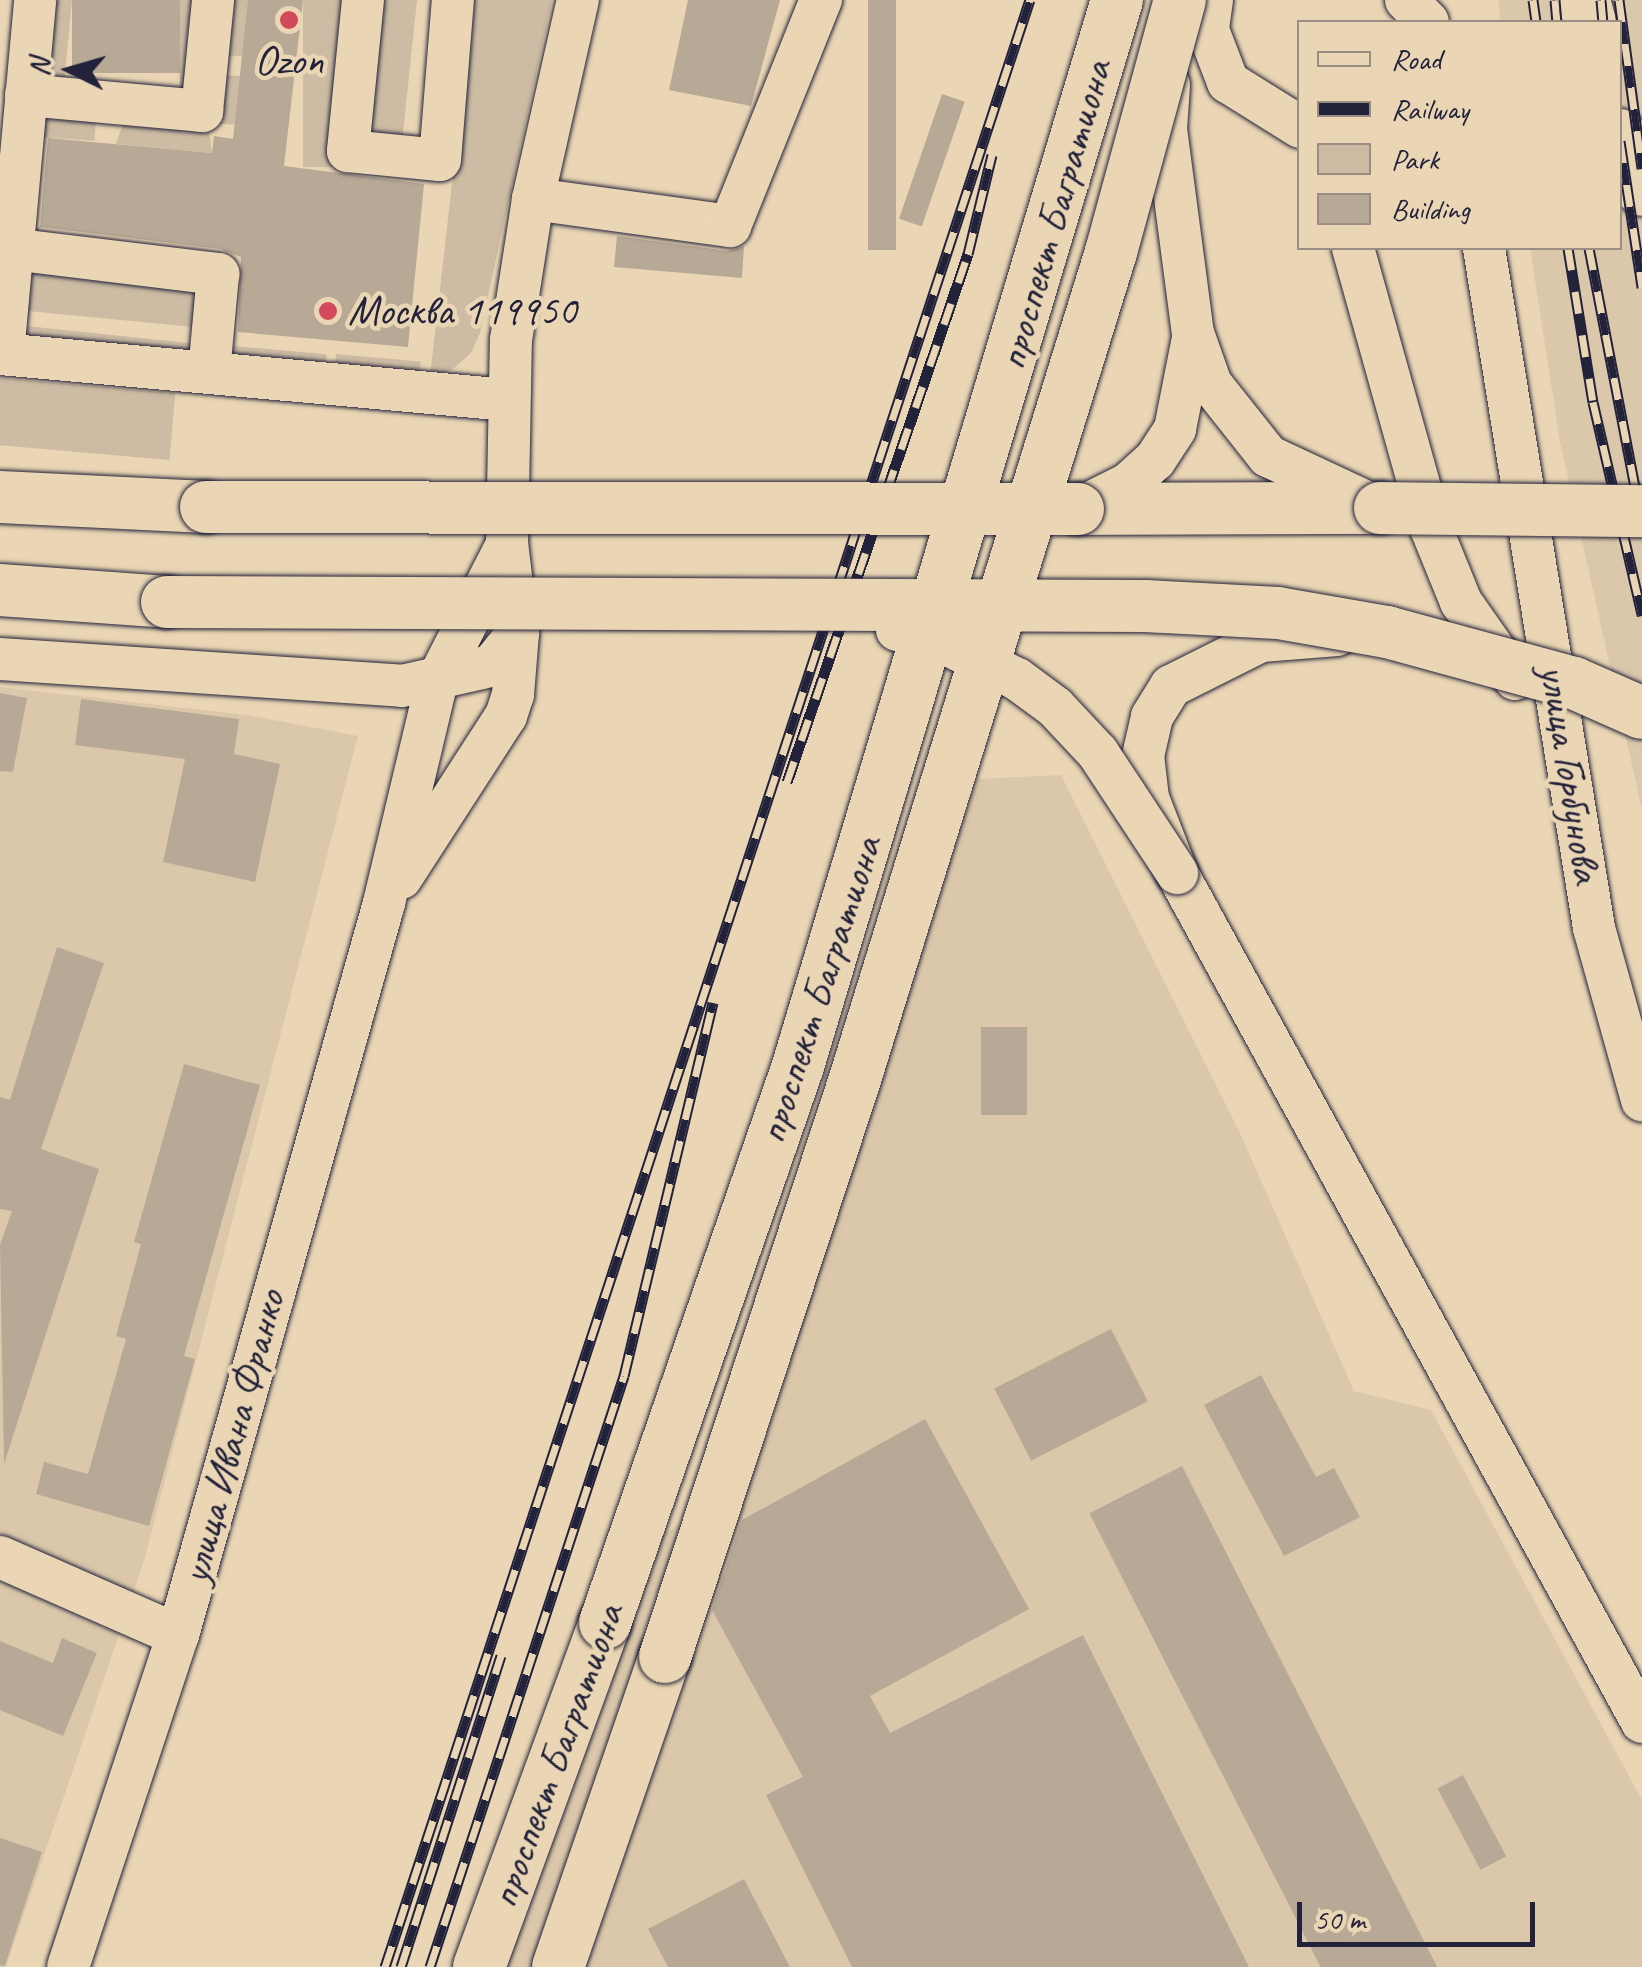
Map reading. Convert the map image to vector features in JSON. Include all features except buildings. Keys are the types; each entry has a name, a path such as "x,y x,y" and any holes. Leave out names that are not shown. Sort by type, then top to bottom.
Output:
{"main road":[{"name":"проспект Багратиона","path":"480,1967 798,1066 1118,0"},
{"name":"проспект Багратиона","path":"558,1967 735,1455 855,1080 1111,252 1180,0"},
{"path":"1622,140 1642,190"},
{"path":"0,497 206,507 1642,511"},
{"path":"0,590 168,602 1145,606 1278,613 1387,632 1574,683 1642,714"}],"street":[{"path":"35,0 26,94 11,140 1,354 508,400"},
{"path":"26,94 202,111 212,0"},
{"path":"362,0 348,150 440,160 453,0"},
{"name":"улица Ивана Франко","path":"384,903 506,716 518,633 507,544 508,400 533,199 578,0"},
{"path":"533,199 730,226 822,0"},
{"path":"1208,0 1208,30 1228,82 1297,125"},
{"path":"1078,509 1128,484 1172,434 1189,386 1193,333 1166,128 1182,33 1208,0"},
{"path":"1406,0 1426,20"},
{"path":"1354,250 1431,528 1462,602 1516,681 1557,694"},
{"name":"улица Горбунова","path":"1484,250 1594,928 1642,1100"},
{"path":"7,261 218,274 209,372"},
{"path":"1193,333 1211,384 1268,456 1380,508"},
{"name":"улица Ивана Франко","path":"68,1967 178,1635 384,903 437,681 507,544"},
{"path":"728,604 850,619 940,641 1017,679 1098,754 1177,873 1642,1722"},
{"path":"1177,873 1148,798 1143,755 1152,717 1171,686 1261,641 1387,632"},
{"path":"0,659 348,686 437,681 491,666 518,633"},
{"path":"0,1557 178,1635"}],"shaded area":[{"path":"1498,0 1642,0 1642,810 1560,442 1530,250 1622,250 1622,20 1501,20"},
{"path":"0,687 247,715 358,736 144,1561 6,1967 0,1967"},
{"path":"1061,775 1240,1133 1354,1391 1431,1410 1642,1800 1642,1967 501,1967 654,1541 752,1477 977,779"}],"green space":[{"path":"47,0 72,0 64,84 49,82"},
{"path":"180,0 203,0 203,93 180,93"},
{"path":"229,0 248,0 248,56 229,56"},
{"path":"303,0 343,0 343,167 303,167"},
{"path":"375,0 417,0 402,142 366,138"},
{"path":"473,0 552,0 480,333 471,353 452,370 430,376"},
{"path":"223,75 240,76 237,125 220,124"},
{"path":"41,117 96,121 94,141 40,137"},
{"path":"123,123 209,130 212,153 116,144"},
{"path":"31,270 193,287 205,302 203,328 18,310"},
{"path":"17,325 203,345 202,357 16,338"},
{"path":"222,345 327,354 326,366 221,357"},
{"path":"336,354 421,361 419,375 335,368"},
{"path":"0,378 175,393 169,460 0,445"}],"railway":[{"path":"385,1967 1030,0"},
{"path":"1533,0 1536,20"},
{"path":"1555,0 1557,20"},
{"path":"1601,0 1603,20"},
{"path":"1619,0 1622,20"},
{"path":"1622,22 1642,168"},
{"path":"1622,154 1642,287"},
{"path":"787,782 968,254 992,155"},
{"path":"1568,250 1593,402 1642,615"},
{"path":"1589,250 1642,522"},
{"path":"430,1967 624,1376 713,1002"},
{"path":"401,1967 501,1656"}],"place":[{"name":"Ozon","path":"289,20"},
{"name":"Москва 119950","path":"328,311"}]}
